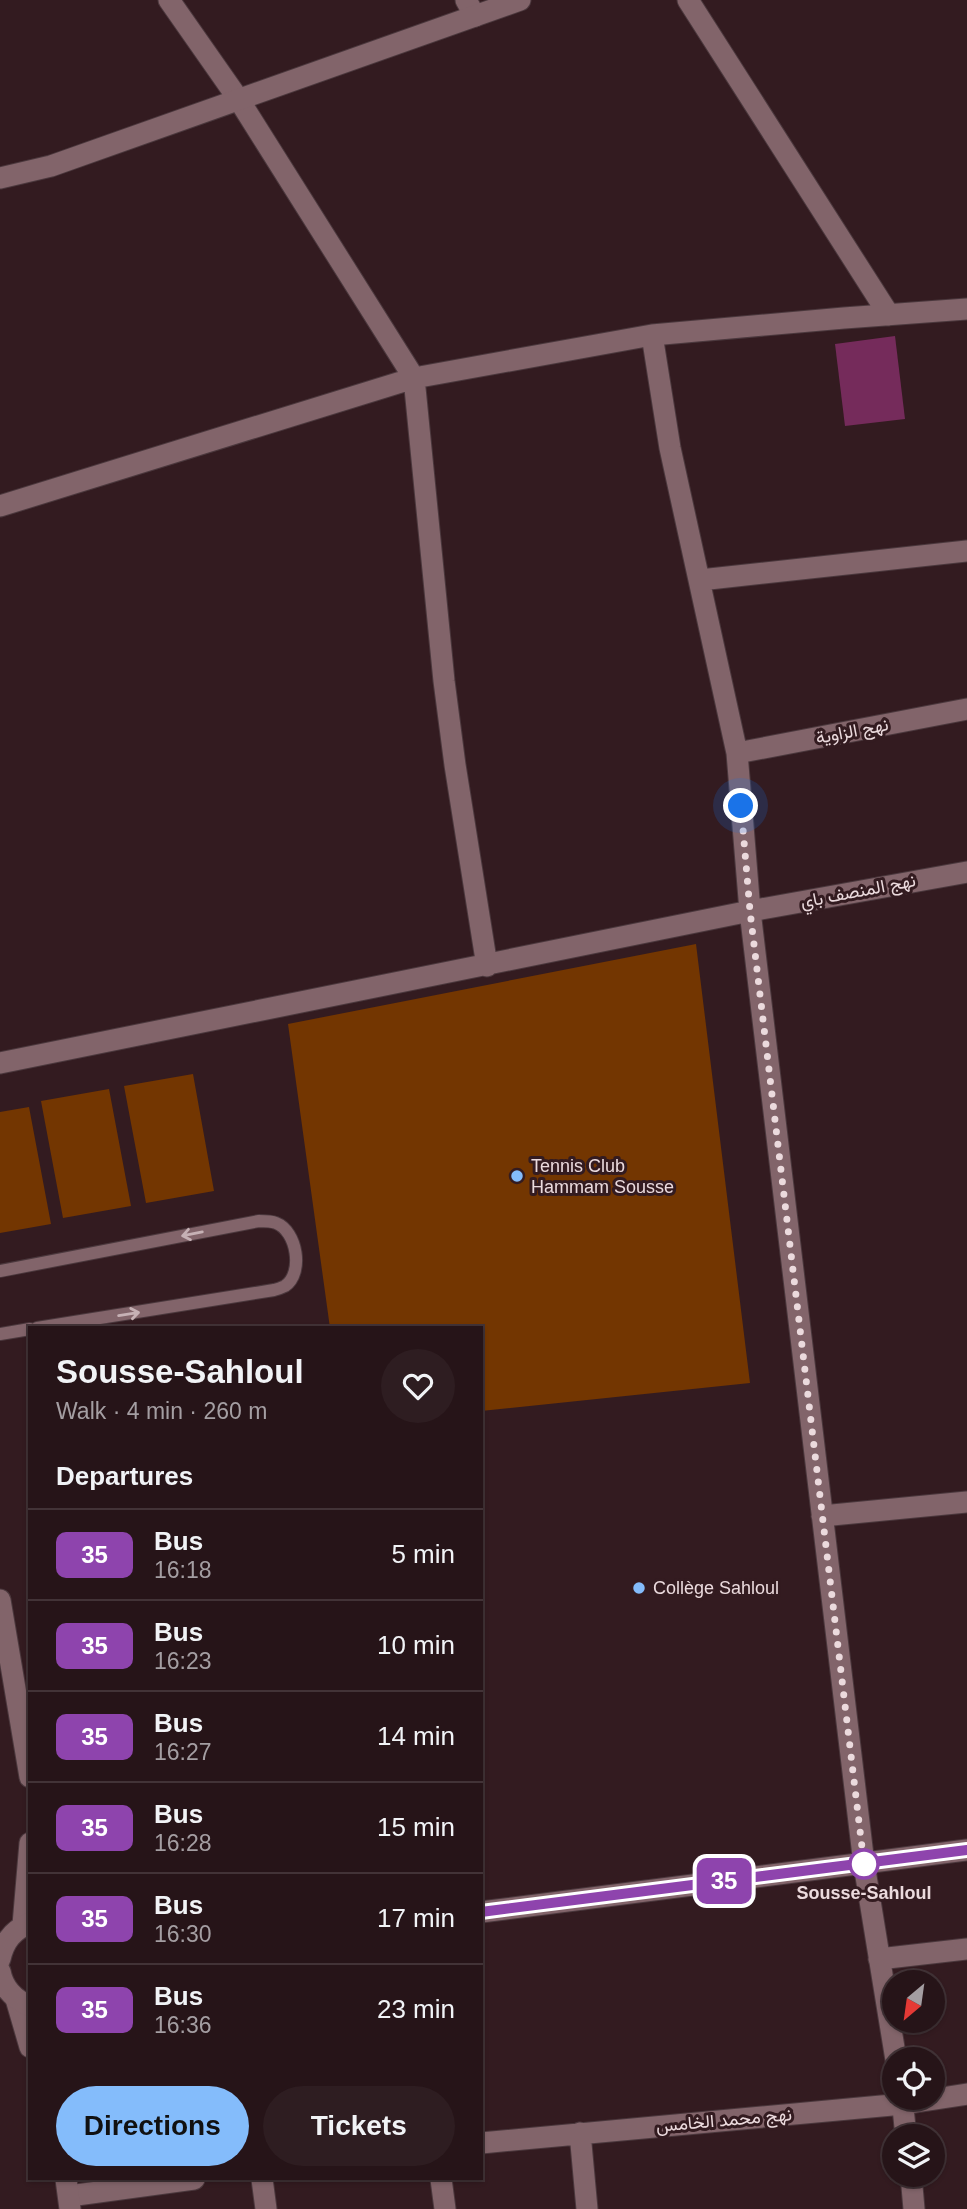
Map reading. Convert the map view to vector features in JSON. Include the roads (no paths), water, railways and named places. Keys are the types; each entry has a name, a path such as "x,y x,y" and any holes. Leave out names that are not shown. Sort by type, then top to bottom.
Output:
{"street":[{"path":"169,0 239,100 414,378 449,717 487,966"},
{"path":"0,178 51,166 239,100 470,8 520,0"},
{"path":"688,0 889,315"},
{"path":"0,506 414,378 652,335 967,310"},
{"path":"652,335 670,449 737,753 750,911 864,1864 894,2047"},
{"path":"699,580 967,551"},
{"name":"نهج الزاوية","path":"737,753 967,709"},
{"name":"نهج المنصف باي","path":"0,1063 750,911 967,872"},
{"path":"822,1516 967,1502"},
{"path":"0,1600 28,1765"},
{"path":"483,1912 967,1850"},
{"path":"0,1959 5,1943 16,1931 28,1856"},
{"path":"879,1959 967,1949"},
{"path":"0,1970 4,1985 14,1998 28,2041"},
{"name":"نهج محمد الخامس","path":"945,2096 967,2094"},
{"name":"نهج محمد الخامس","path":"483,2143 882,2103"},
{"path":"580,2133 587,2209"},
{"path":"68,2194 186,2180"},
{"path":"262,2180 266,2209"},
{"path":"441,2180 445,2209"},
{"path":"912,2187 914,2209"}],"lane":[{"path":"0,1271 259,1221 275,1222 288,1231 293,1241 296,1266 286,1286 49,1326"},
{"path":"0,1334 28,1329"}],"place":[{"name":"Tennis Club Hammam Sousse","path":"517,1176"},
{"name":"Collège Sahloul","path":"639,1588"},
{"name":"Sousse-Sahloul","path":"864,1864"}]}
